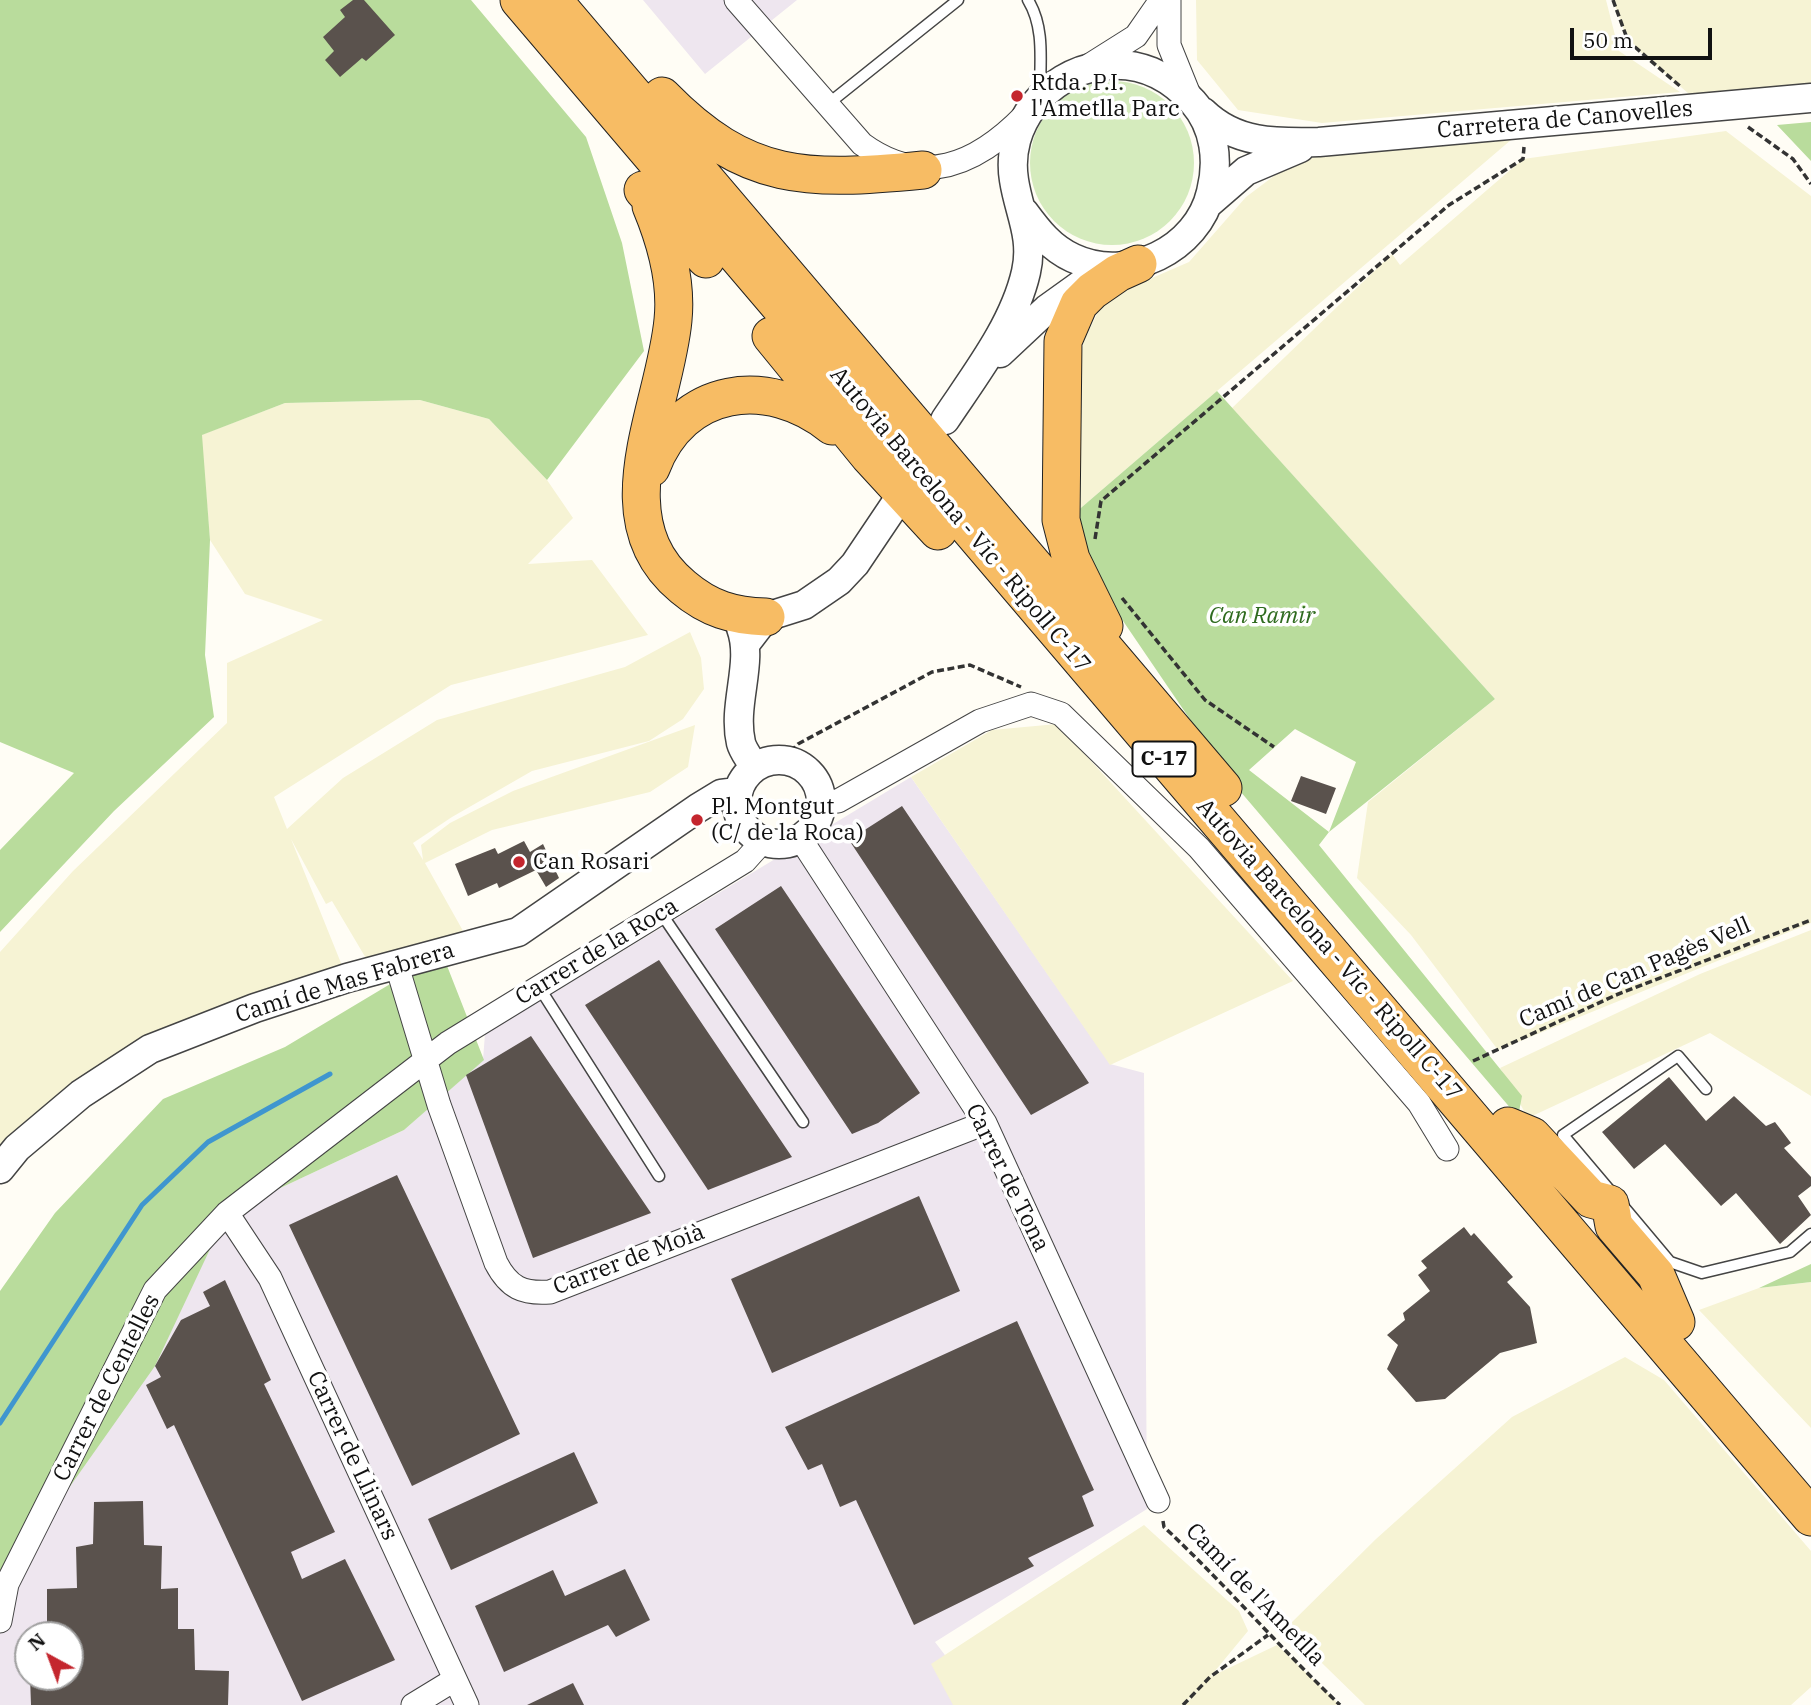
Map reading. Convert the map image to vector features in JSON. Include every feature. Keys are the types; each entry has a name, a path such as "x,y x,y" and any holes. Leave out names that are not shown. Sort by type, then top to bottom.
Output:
{"highway":[{"path":"518,0 605,127 643,190 669,261 673,317 649,432 640,499 644,530 662,565 674,580 702,603 750,626"},
{"name":"Autovia Barcelona - Vic - Ripoll C-17","path":"518,0 1811,1517"},
{"name":"Autovia Barcelona - Vic - Ripoll C-17","path":"553,0 1811,1480"},
{"path":"570,0 685,119 702,134 746,160 790,173 818,176 923,170"},
{"path":"643,190 703,255 869,456 1108,715 1189,787"},
{"path":"1126,265 1079,304 1063,341 1061,520 1071,559 1095,612 1164,718"},
{"path":"640,499 653,463 676,428 691,414 732,395 754,393 794,401 813,411 869,456"},
{"path":"1508,1126 1532,1136 1591,1199 1613,1201 1614,1226 1656,1275 1676,1322"}],"street":[{"path":"737,0 862,144 876,154 923,170 977,153 1006,134 1052,85 1107,57 1136,36 1161,0"},
{"path":"1034,105 1015,144 1014,179 1024,212 1029,251 1020,293 1009,317 951,411 1020,332 1072,290 1126,265 1167,252 1192,231 1209,204 1216,172 1213,140 1169,45 1169,0"},
{"path":"1083,69 1117,63 1152,70 1180,86 1196,105"},
{"name":"Carretera de Canovelles","path":"1196,105 1216,125 1250,140 1319,142 1811,98"},
{"name":"Carretera de Canovelles","path":"1209,204 1246,171 1266,160 1319,142"},
{"path":"1024,212 1045,240 1074,259 1126,265"},
{"path":"754,767 741,744 738,704 750,626 804,605 839,581 855,564 894,506"},
{"path":"821,802 838,801 979,721 1031,704 1061,714 1199,848 1419,1103 1447,1149"},
{"path":"783,759 803,767 817,783 821,802 817,820 800,838 780,844 762,841 746,829 736,808 737,792 754,767 783,759"},
{"name":"Camí de Mas Fabrera","path":"0,1169 17,1148 81,1094 150,1049 255,1008 356,975 518,932 698,808 721,794 737,792"},
{"name":"Carrer de Tona","path":"800,838 985,1123 1158,1501"},
{"name":"Carrer de la Roca","path":"428,1060 448,1043 745,861 762,841"},
{"name":"Carrer de Moià","path":"397,966 428,1060 439,1105 496,1263 504,1278 515,1289 531,1294 550,1292 985,1123"},
{"name":"Carrer de Centelles","path":"0,1621 7,1584 155,1290 227,1213 428,1060"},
{"name":"Carrer de Llinars","path":"227,1213 270,1278 467,1705"},
{"path":"413,1705 454,1680"}],"lane":[{"path":"828,104 958,0"},
{"path":"1028,0 1036,16 1040,34 1034,105"},
{"path":"661,913 803,1122"},
{"path":"539,987 659,1176"},
{"path":"1706,1090 1678,1056 1563,1135 1613,1201 1670,1262 1702,1273 1790,1252 1811,1234"}],"path":[{"path":"1613,0 1628,41 1712,106 1793,159 1811,184"},
{"path":"1094,544 1101,501 1449,205 1523,159 1532,122"},
{"path":"1116,590 1205,700 1274,747"},
{"path":"783,759 798,744 932,672 970,665 1018,684 1031,704"},
{"name":"Camí de Can Pagès Vell","path":"1473,1062 1616,995 1811,920"},
{"name":"Camí de l'Ametlla","path":"1158,1501 1164,1527 1223,1582 1268,1635 1340,1705"},
{"path":"1183,1705 1210,1677 1268,1635"}],"shaded area":[{"path":"643,0 797,0 705,74"},
{"path":"1196,0 1606,0 1619,51 1680,92 1322,123 1238,110 1197,60"},
{"path":"1613,0 1811,0 1811,96 1704,107 1628,41"},
{"path":"1532,122 1075,513 1077,377 1084,340 1100,308 1129,288 1189,262 1246,197 1319,142"},
{"path":"1726,131 1811,196 1811,923 1498,1050 1411,935 1357,878 1368,802 1495,699 1232,408 1392,254 1400,265 1523,159"},
{"path":"420,400 489,419 547,480 573,518 528,564 592,560 648,635 451,685 274,797 287,829 343,778 437,720 625,667 690,632 701,658 704,689 683,719 649,741 532,771 413,843 423,860 421,845 450,823 513,791 695,725 688,767 650,792 492,830 425,863 467,938 367,960 332,901 326,904 291,839 347,978 150,1049 0,1173 0,952 73,871 227,723 227,663 323,620 245,594 210,540 201,435 285,403"},
{"path":"1057,724 1293,981 1110,1065 911,777 992,730"},
{"path":"911,777 1110,1064 1144,1073 1147,1509 935,1642 983,1705 0,1705 0,1606 227,1213 404,1130 483,1060 485,1034"},
{"path":"1811,930 1811,1096 1710,1033 1528,1118 1500,1068 1700,974"},
{"path":"1811,1282 1811,1428 1699,1310 1759,1288"},
{"path":"1625,1357 1664,1380 1811,1551 1811,1687 1791,1705 1365,1705 1286,1628 1376,1539 1512,1417"},
{"path":"1144,1525 1239,1611 1248,1631 1210,1677 1277,1645 1340,1705 1185,1705 1201,1686 1183,1705 953,1705 931,1664"}],"green space":[{"path":"0,0 471,0 586,137 622,243 644,351 547,480 489,419 420,400 285,403 202,435 210,540 205,655 214,717 114,811 0,932 0,850 74,773 0,742"},
{"path":"1112,81 1143,87 1170,105 1188,132 1194,163 1188,194 1170,221 1143,239 1112,245 1081,239 1054,221 1036,194 1030,163 1036,132 1054,105 1081,87"},
{"path":"1811,122 1811,161 1777,125"},
{"name":"Can Ramir","path":"1217,391 1495,699 1329,832 1319,845 1522,1096 1518,1117 1234,784 1087,568 1075,513","holes":["1295,729 1356,762 1329,832 1249,770"]},
{"path":"442,953 484,1060 404,1130 227,1213 155,1366 23,1553 0,1606 0,1291 55,1213 163,1099 285,1047"},
{"path":"1811,1264 1811,1282 1759,1288"}],"building":[{"path":"353,0 364,0 395,35 366,61 362,58 340,77 325,60 334,51 323,37 345,17 340,10"},
{"path":"1301,776 1336,788 1326,814 1291,801"},
{"path":"902,806 1089,1083 1031,1115 849,840"},
{"name":"Can Rosari","path":"524,841 530,852 543,844 559,878 546,887 536,870 499,888 497,883 468,896 455,864 495,848 498,854"},
{"path":"781,886 920,1093 878,1123 852,1134 715,929"},
{"path":"659,960 792,1157 708,1190 585,1005"},
{"path":"531,1036 651,1213 533,1258 466,1075"},
{"path":"1669,1077 1706,1121 1734,1096 1766,1126 1775,1122 1791,1143 1784,1148 1811,1177 1811,1186 1798,1196 1811,1215 1780,1244 1736,1193 1721,1206 1665,1144 1634,1169 1602,1132"},
{"path":"397,1175 520,1434 412,1486 289,1225"},
{"path":"919,1196 960,1291 772,1373 731,1279"},
{"path":"1464,1227 1471,1236 1474,1233 1513,1277 1507,1282 1530,1307 1537,1343 1500,1353 1445,1399 1416,1402 1387,1369 1398,1345 1387,1335 1405,1320 1403,1313 1430,1291 1418,1275 1427,1268 1421,1261"},
{"path":"225,1280 271,1380 264,1384 335,1532 291,1552 302,1579 345,1559 395,1660 302,1701 174,1425 167,1429 146,1385 161,1377 155,1366 181,1320 210,1306 203,1292"},
{"path":"1017,1321 1094,1490 1082,1496 1094,1526 1028,1558 1034,1566 914,1625 856,1500 840,1507 822,1464 808,1470 785,1427"},
{"path":"574,1452 598,1503 451,1570 428,1519"},
{"path":"143,1501 144,1545 162,1546 161,1589 178,1588 178,1629 194,1629 195,1670 229,1671 228,1705 31,1705 30,1691 84,1691 84,1621 47,1621 47,1589 77,1588 76,1547 93,1544 94,1502"},
{"path":"625,1569 650,1620 616,1637 608,1625 504,1672 475,1606 553,1570 565,1596"},
{"path":"573,1683 584,1705 527,1705"}],"waterway":[{"path":"0,1423 142,1205 208,1142 330,1074"}],"place":[{"name":"Rtda. P.I. l'Ametlla Parc","path":"1017,96"},
{"name":"Pl. Montgut (C/ de la Roca)","path":"697,820"},
{"name":"Can Rosari","path":"519,862"}]}
